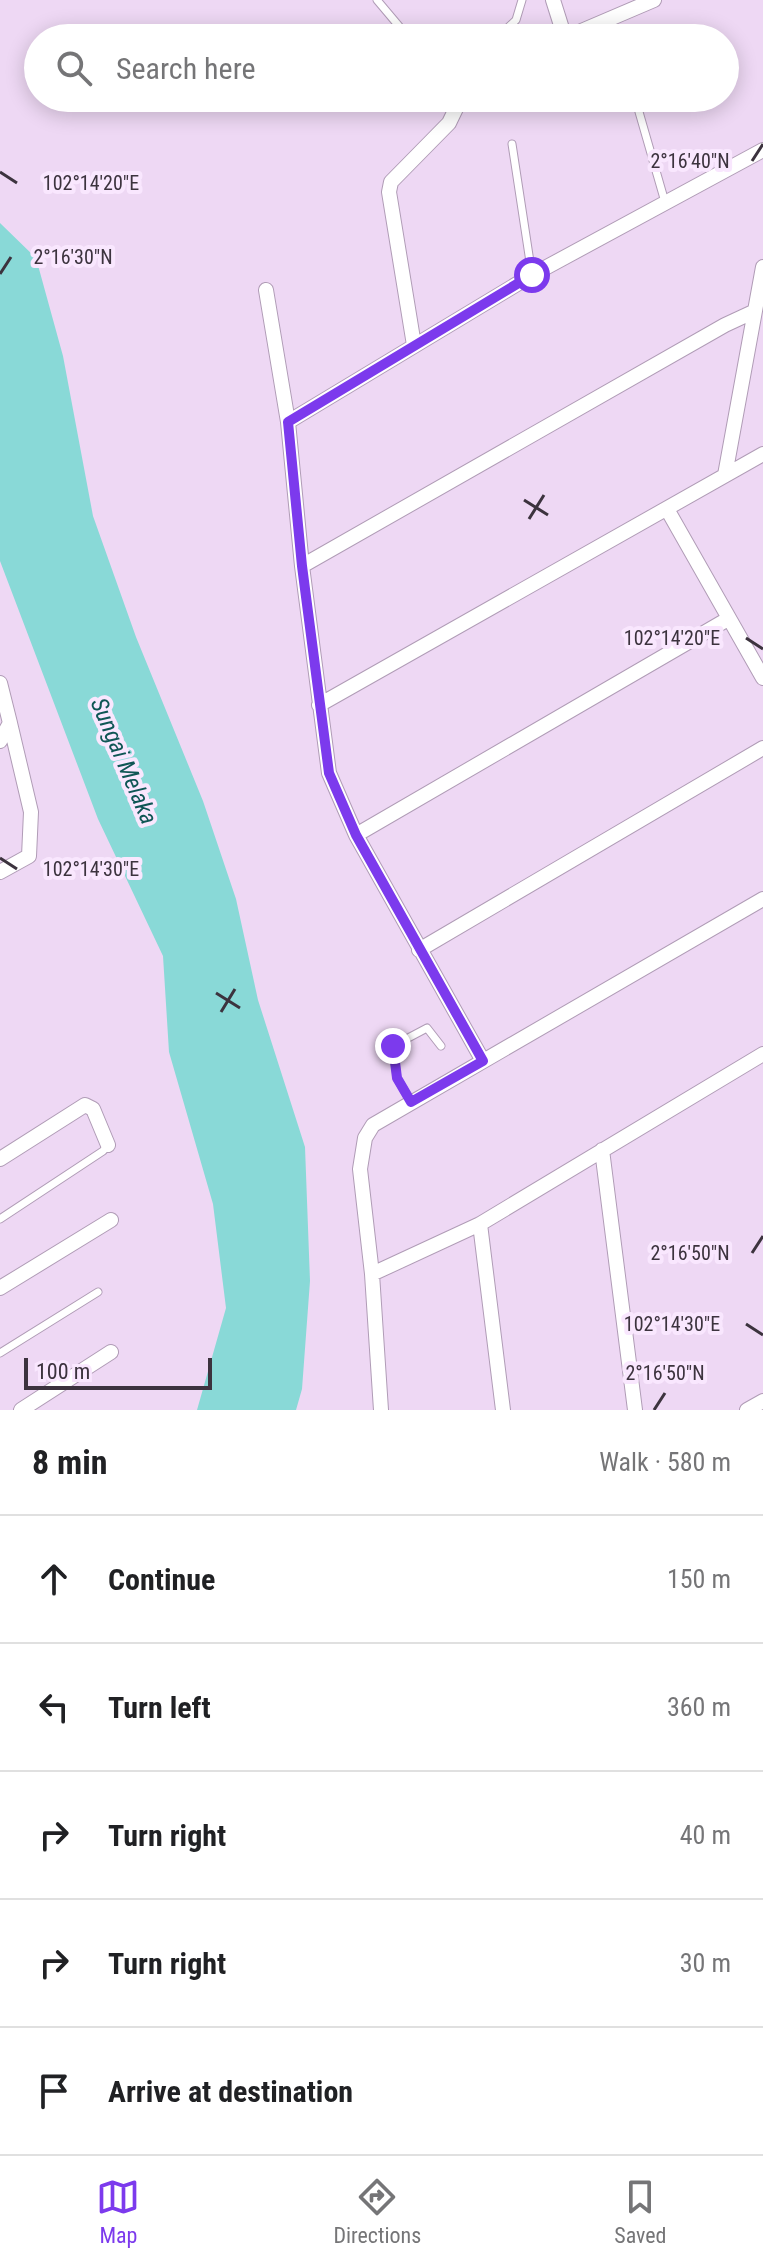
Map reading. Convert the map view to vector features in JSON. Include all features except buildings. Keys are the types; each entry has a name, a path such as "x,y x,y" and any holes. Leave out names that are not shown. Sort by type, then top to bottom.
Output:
{"street":[{"path":"553,0 561,24"},
{"path":"598,24 654,0"},
{"path":"414,345 389,192 391,182 449,123 454,112"},
{"path":"288,422 532,275 763,150"},
{"path":"725,475 763,267"},
{"path":"266,290 288,422 302,566 329,773 356,835 483,1061"},
{"path":"302,566 725,325 753,312"},
{"path":"319,705 763,454"},
{"path":"667,509 763,678"},
{"path":"356,835 728,619"},
{"path":"0,683 31,812 29,856 0,872"},
{"path":"0,741 10,723"},
{"path":"419,950 763,748"},
{"path":"381,1410 372,1274 360,1169 365,1138 373,1125 763,899"},
{"path":"372,1274 480,1224 763,1054"},
{"path":"0,1159 85,1105 93,1109 108,1145"},
{"path":"602,1150 635,1410"},
{"path":"0,1288 111,1220"},
{"path":"480,1224 503,1410"},
{"path":"21,1410 111,1352"},
{"path":"747,1410 763,1401"}],"lane":[{"path":"377,0 397,24"},
{"path":"512,24 522,0"},
{"path":"639,112 665,202"},
{"path":"512,144 532,275"},
{"path":"411,1102 397,1078 393,1046 427,1028 441,1046"},
{"path":"0,1219 108,1145"},
{"path":"0,1353 98,1292"}],"water":[{"name":"Sungai Melaka","path":"0,223 36,258 63,356 93,516 136,637 203,801 236,899 258,1000 305,1147 310,1281 302,1389 296,1410 197,1410 226,1308 213,1204 169,1052 163,956 98,819 0,561"}],"route":[{"path":"393,1046 397,1078 411,1102 483,1061 356,835 329,773 302,566 288,422 532,275"}]}
